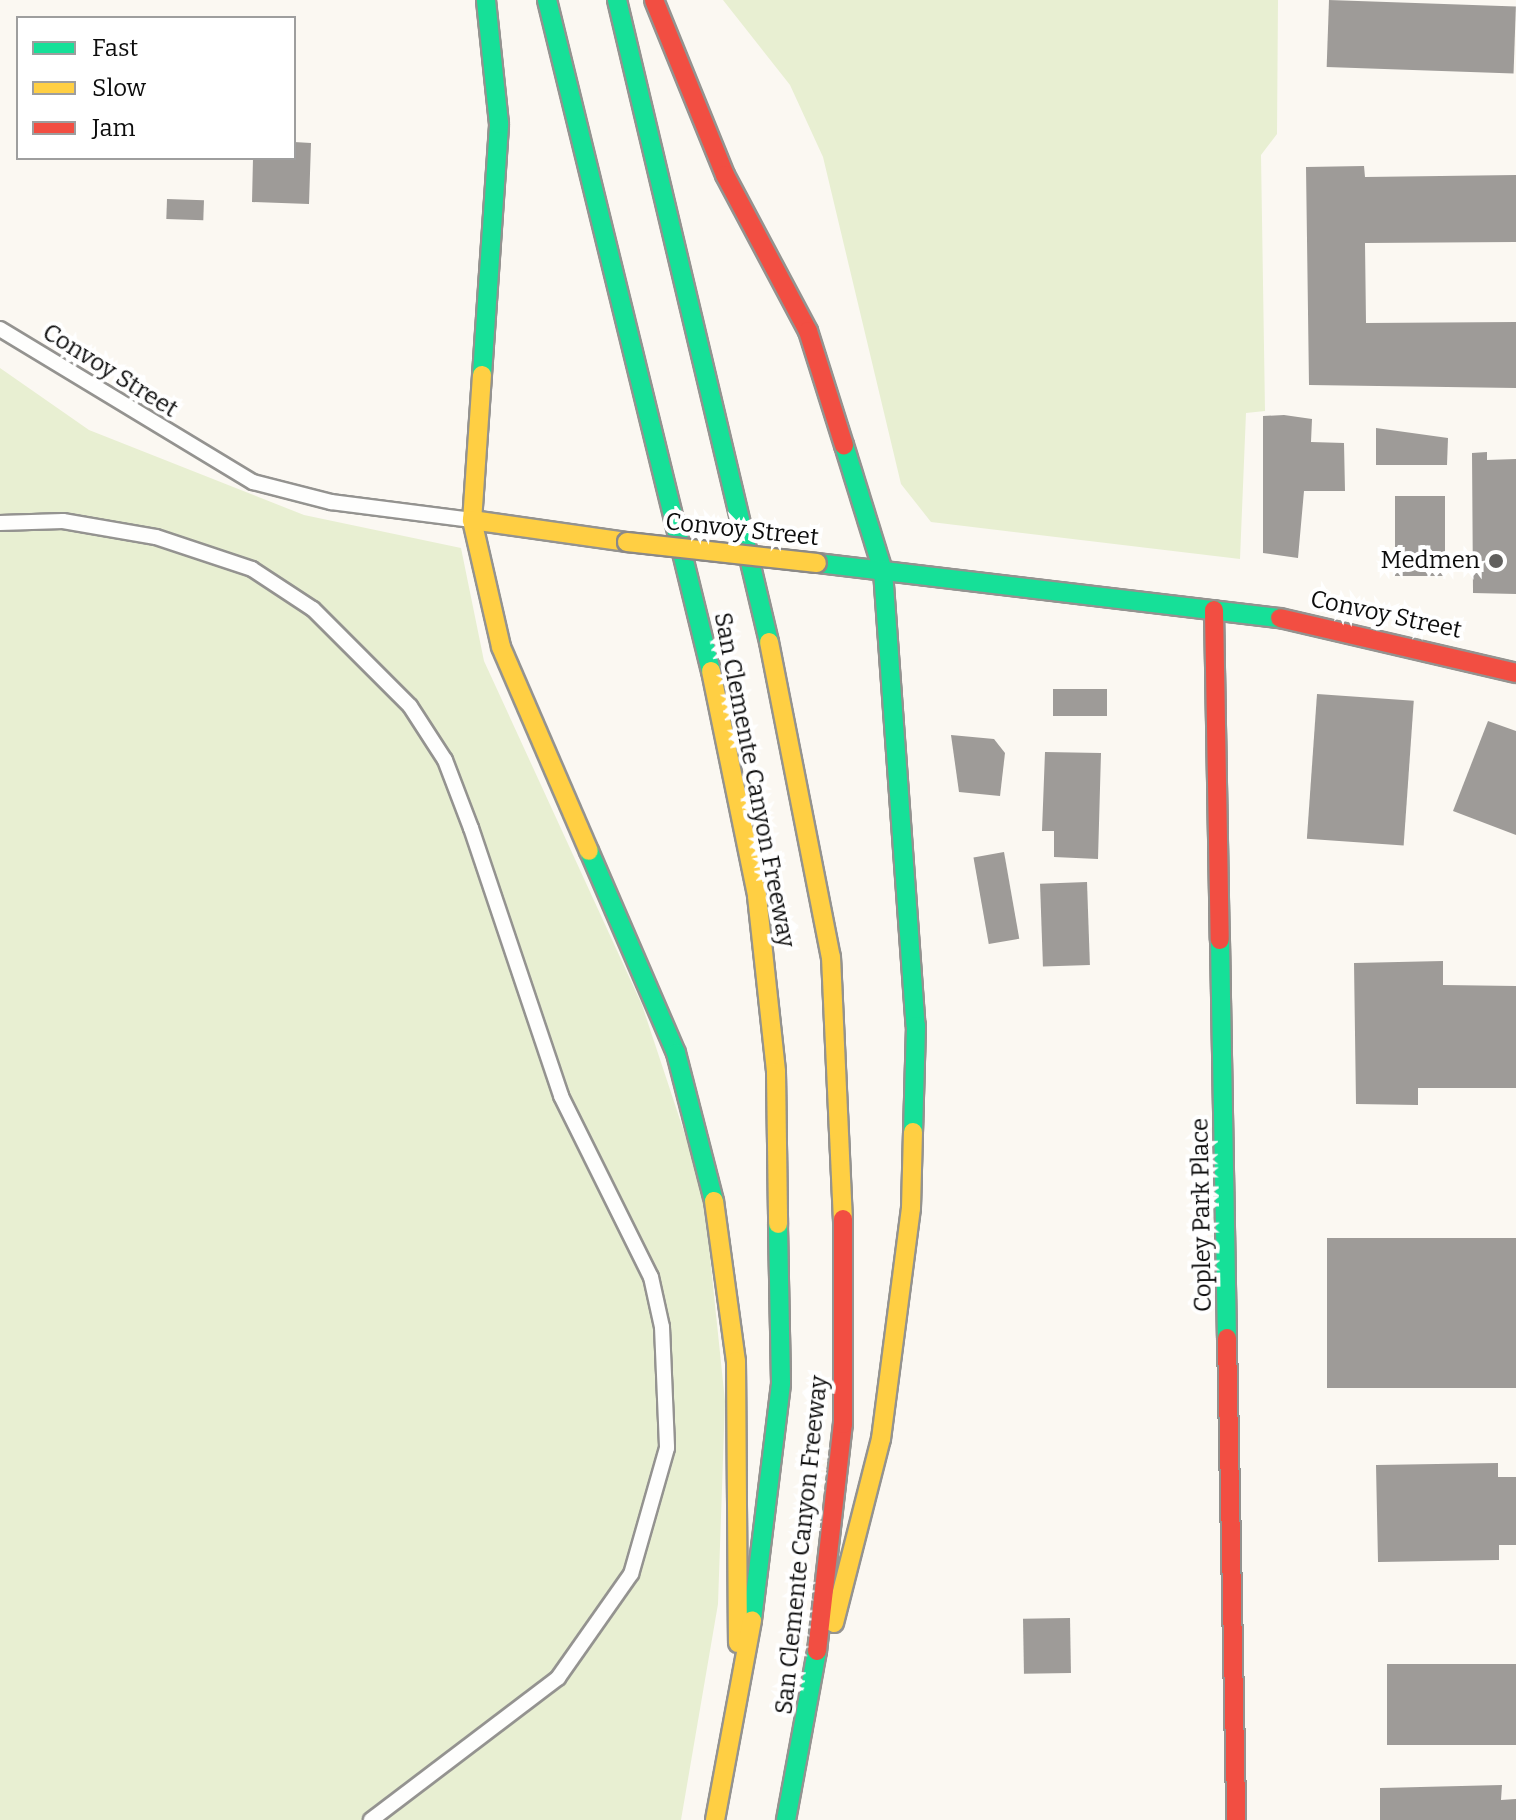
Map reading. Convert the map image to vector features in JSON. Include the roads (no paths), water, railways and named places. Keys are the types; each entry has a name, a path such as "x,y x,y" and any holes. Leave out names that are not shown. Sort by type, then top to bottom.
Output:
{"main road":[{"path":"486,0 499,124 472,520 501,647 676,1053 720,1224 736,1361 739,1707"},
{"name":"San Clemente Canyon Freeway","path":"547,0 696,598 762,940 784,1216 781,1383 768,1535 739,1707 715,1820"},
{"name":"San Clemente Canyon Freeway","path":"617,0 802,782 831,957 843,1102 843,1424 810,1716 786,1820"},
{"path":"654,0 725,175 808,331 883,571 916,1026 911,1208 881,1439 810,1716"},
{"name":"Convoy Street","path":"472,520 627,542 1214,610 1398,639 1516,673"},
{"name":"Copley Park Place","path":"1214,610 1236,1820"}],"street":[{"name":"Convoy Street","path":"0,329 253,482 331,502 472,520"},
{"path":"0,523 63,521 156,537 252,569 313,609 410,706 445,760 466,814 561,1096 651,1277 668,1384 667,1448 631,1574 558,1678 371,1820"}],"place":[{"name":"Medmen","path":"1496,561"}]}
